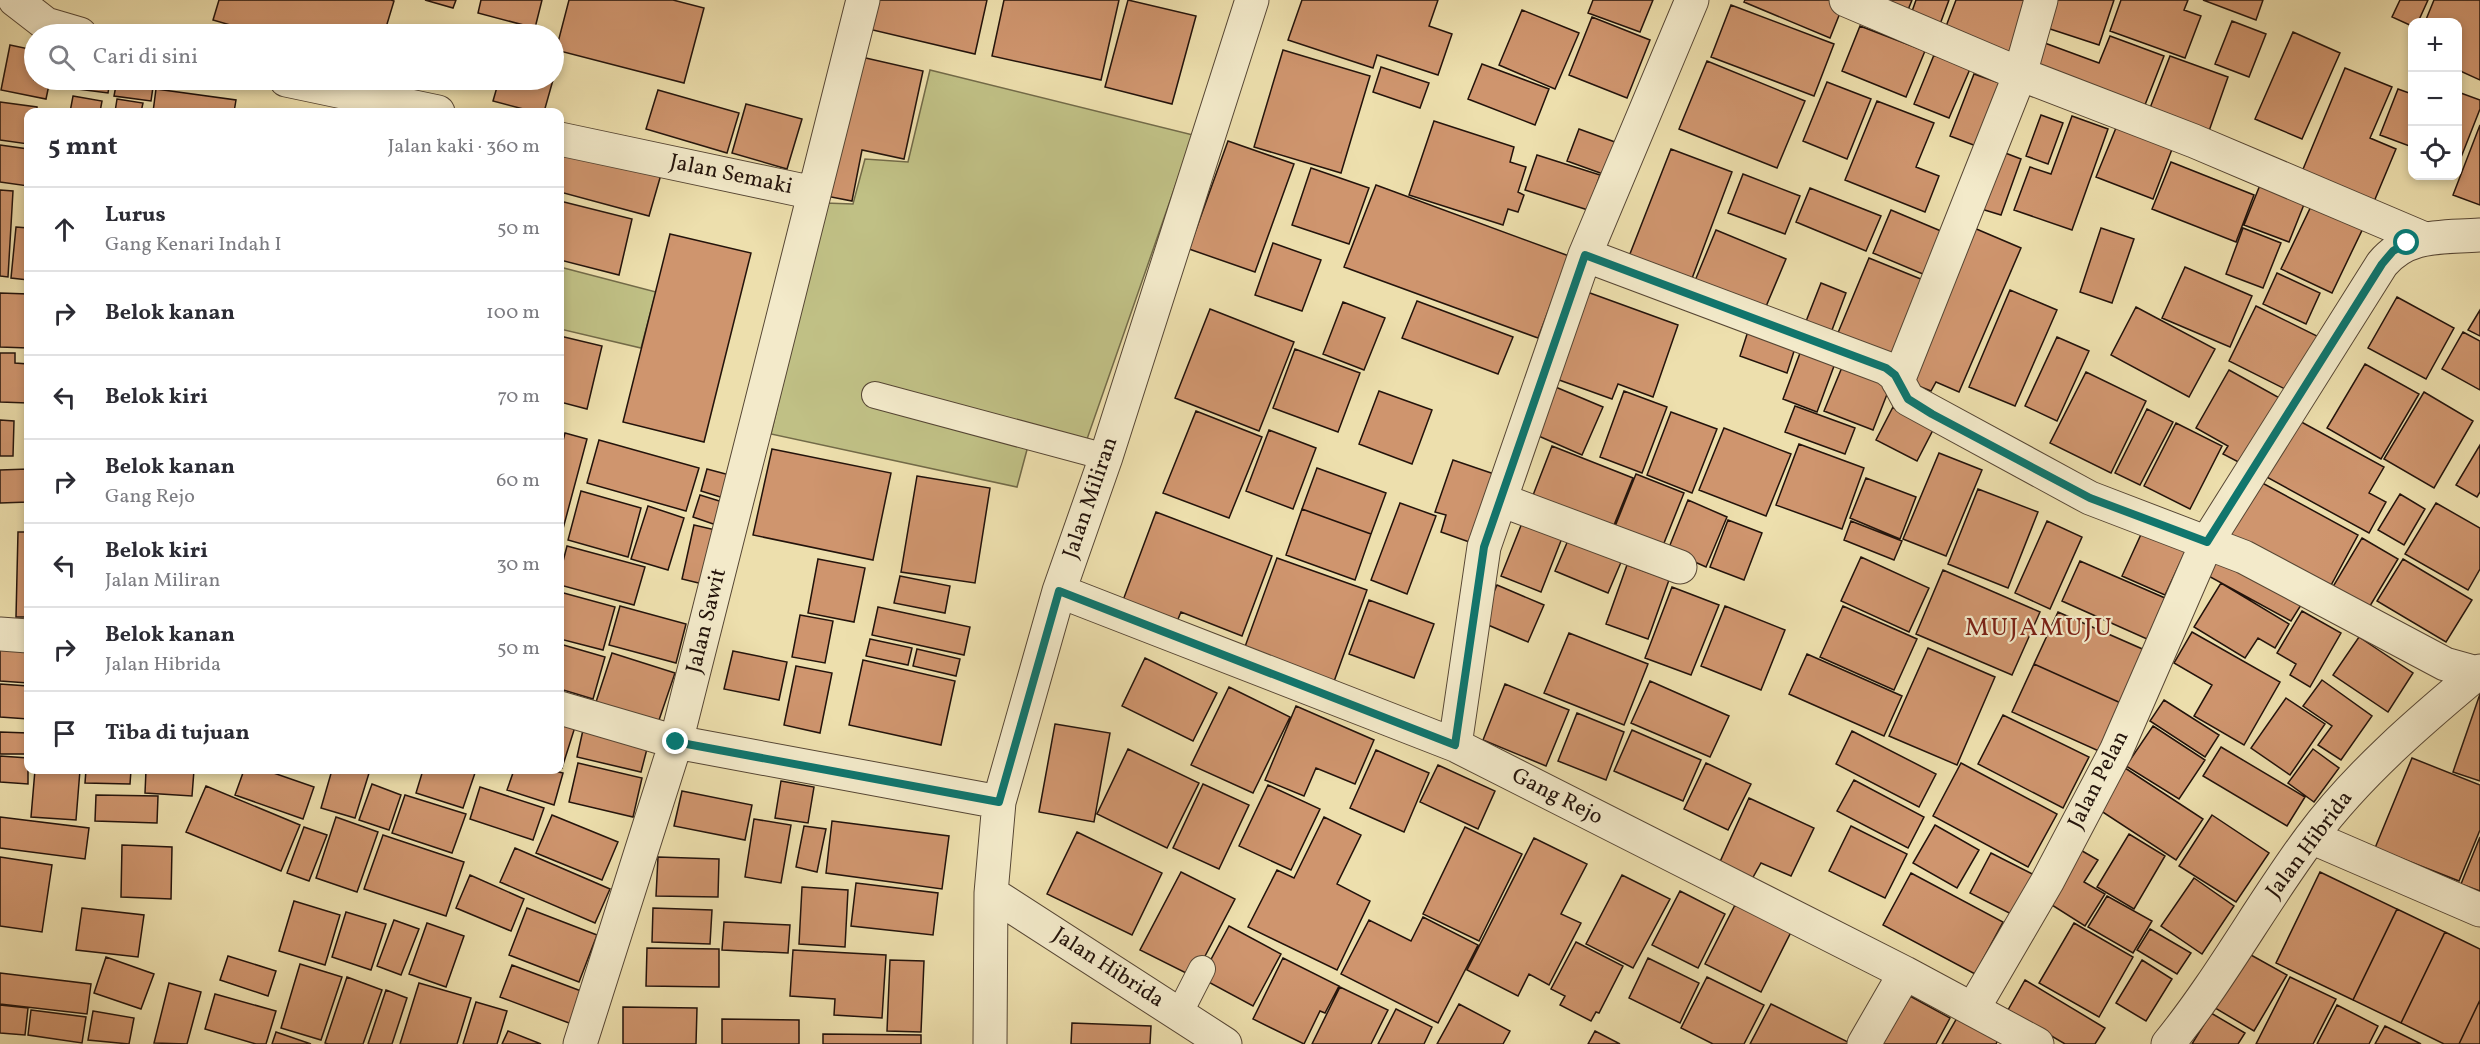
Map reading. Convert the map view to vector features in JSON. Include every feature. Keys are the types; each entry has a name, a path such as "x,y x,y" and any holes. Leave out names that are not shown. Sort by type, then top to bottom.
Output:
{"street":[{"path":"15,0 46,24"},
{"name":"Jalan Semaki","path":"564,140 814,193 863,0"},
{"name":"Jalan Miliran","path":"990,1044 991,893 999,802 1059,591 1106,457 1252,0"},
{"path":"1455,745 1484,547 1585,255 1692,0"},
{"path":"1846,0 2020,74 2194,141 2425,239 2480,235"},
{"path":"1898,381 2020,74 2041,0"},
{"path":"334,90 419,108"},
{"name":"Jalan Sawit","path":"580,1044 676,742 814,193"},
{"name":"Jalan Pelan","path":"1973,1009 2047,882 2116,751 2207,542 2382,264 2393,251 2407,243 2425,239"},
{"path":"1585,255 1886,368 1898,381 1908,399 2090,498 2244,557 2445,664 2479,673"},
{"path":"1501,500 1680,567"},
{"name":"Gang Rejo","path":"1059,591 1455,745 1905,973 2037,1044"},
{"path":"0,634 24,636"},
{"name":"Jalan Hibrida","path":"2168,1044 2311,837 2371,769 2479,673"},
{"path":"564,709 676,742 999,802"},
{"path":"2311,837 2480,910"},
{"name":"Jalan Hibrida","path":"991,893 1225,1044"},
{"path":"1864,1044 1905,973"}],"lane":[{"path":"875,395 1106,457"},
{"path":"1179,1014 1202,969"}],"green space":[{"path":"930,70 1193,135 1086,442 1032,431 1017,487 771,434 825,203 853,204 865,159 908,162"},
{"path":"564,268 656,292 641,348 564,330"}],"building":[{"path":"219,0 394,1 387,24 227,24 213,20"},
{"path":"425,0 456,0 453,8"},
{"path":"481,0 542,0 536,24 520,24 478,13"},
{"path":"569,0 673,0 704,8 684,83 564,52 563,24"},
{"path":"867,0 987,0 975,54 860,27"},
{"path":"1004,0 1119,0 1101,80 992,56"},
{"path":"1128,0 1196,16 1172,104 1105,87"},
{"path":"1302,0 1438,0 1429,26 1452,34 1438,75 1377,55 1373,68 1288,40"},
{"path":"1593,0 1653,0 1640,32 1588,13"},
{"path":"1745,0 1836,0 1844,3 1830,38 1744,2"},
{"path":"1867,0 1912,0 1906,15"},
{"path":"1916,0 1949,0 1939,27 1910,17"},
{"path":"1956,0 2038,0 2018,56 1945,29"},
{"path":"2050,0 2114,0 2099,45 2041,26"},
{"path":"2121,0 2188,0 2184,10 2201,16 2185,58 2110,31"},
{"path":"2203,0 2263,0 2256,20"},
{"path":"2400,0 2428,0 2420,18 2408,18 2408,24 2392,17"},
{"path":"2434,0 2480,0 2480,80 2462,72 2462,18 2427,18"},
{"path":"1731,5 1834,44 1814,96 1711,57"},
{"path":"1522,10 1579,33 1555,89 1499,65"},
{"path":"1592,17 1650,40 1627,98 1569,75"},
{"path":"2232,21 2266,34 2249,77 2215,64"},
{"path":"1860,26 1925,51 1906,97 1842,71"},
{"path":"2293,32 2340,53 2302,139 2255,119"},
{"path":"2110,36 2164,56 2143,110 2030,69 2042,42 2099,63"},
{"path":"10,45 24,48 24,90 48,90 46,99 1,90"},
{"path":"1283,50 1370,76 1341,173 1254,147"},
{"path":"1934,55 1970,69 1949,118 1914,104"},
{"path":"857,56 923,71 904,159 862,150 852,201 826,196"},
{"path":"2170,56 2228,77 2209,131 2150,108"},
{"path":"1707,61 1805,101 1777,168 1679,129"},
{"path":"1482,64 1549,89 1535,125 1468,99"},
{"path":"1381,67 1429,83 1420,108 1373,92"},
{"path":"2345,68 2392,87 2370,138 2396,149 2373,204 2301,174"},
{"path":"1974,74 2008,86 1984,149 1950,136"},
{"path":"1827,82 1871,99 1847,159 1803,141"},
{"path":"2398,89 2408,93 2408,146 2380,135"},
{"path":"85,90 108,90 108,93"},
{"path":"115,90 153,90 151,101 114,96"},
{"path":"156,90 236,100 235,108 154,108"},
{"path":"496,90 550,90 545,108 520,108 493,101"},
{"path":"658,90 739,113 727,153 646,129"},
{"path":"2462,93 2480,100 2480,109 2462,155"},
{"path":"73,96 102,101 101,108 71,108"},
{"path":"117,99 143,103 142,108 116,108"},
{"path":"1877,101 1934,123 1916,167 1939,176 1925,212 1845,180"},
{"path":"0,102 37,107 24,108 24,143 0,140"},
{"path":"746,104 802,119 787,169 732,153"},
{"path":"2041,115 2063,123 2048,164 2026,156"},
{"path":"2072,116 2108,129 2072,230 2014,210 2030,167 2051,174"},
{"path":"1434,121 1514,147 1510,162 1526,167 1518,192 1524,195 1518,212 1508,209 1503,225 1409,195"},
{"path":"2118,123 2174,144 2153,199 2096,177"},
{"path":"2480,125 2480,205 2453,195 2459,180 2462,180 2462,172"},
{"path":"1579,129 1615,142 1603,174 1567,161"},
{"path":"1228,141 1294,164 1255,272 1189,249"},
{"path":"564,144 662,171 649,216 564,193"},
{"path":"0,145 24,148 24,185 0,182"},
{"path":"1671,149 1732,172 1688,289 1626,264"},
{"path":"2000,151 2021,159 2001,215 1978,208"},
{"path":"1537,155 1600,175 1588,210 1525,190"},
{"path":"2171,162 2254,195 2236,242 2152,209"},
{"path":"1311,168 1369,188 1349,244 1292,225"},
{"path":"1743,174 1800,196 1785,234 1728,213"},
{"path":"2262,180 2307,197 2289,242 2244,225"},
{"path":"1376,185 1569,256 1538,338 1344,267"},
{"path":"1810,188 1881,216 1866,251 1796,222"},
{"path":"0,190 13,191 8,277 0,276"},
{"path":"2315,198 2366,222 2332,293 2281,269"},
{"path":"564,202 632,219 619,275 564,261"},
{"path":"1891,210 1948,234 1930,277 1873,253"},
{"path":"1967,225 2021,248 1959,392 1936,382 1931,391 1901,379"},
{"path":"16,227 24,228 24,280 11,278"},
{"path":"2101,228 2134,239 2112,303 2080,292"},
{"path":"2243,228 2281,243 2263,288 2226,274"},
{"path":"1716,230 1786,259 1762,316 1692,288"},
{"path":"670,234 751,253 704,442 623,422"},
{"path":"1273,243 1321,260 1302,311 1255,295"},
{"path":"1869,258 1933,284 1899,367 1835,340"},
{"path":"2185,267 2252,296 2230,347 2162,318"},
{"path":"2277,273 2320,293 2306,324 2263,304"},
{"path":"1821,283 1846,293 1829,338 1803,329"},
{"path":"1579,289 1678,325 1653,397 1618,384 1612,399 1548,376"},
{"path":"2010,290 2057,310 2015,406 1969,387"},
{"path":"0,293 24,294 24,348 0,347"},
{"path":"2397,297 2454,328 2426,379 2368,348"},
{"path":"1417,301 1513,337 1498,374 1402,338"},
{"path":"1343,302 1385,318 1364,370 1323,354"},
{"path":"2256,306 2319,337 2291,392 2229,361"},
{"path":"2136,307 2215,349 2189,397 2111,355"},
{"path":"1210,309 1294,342 1259,431 1175,398"},
{"path":"2480,310 2480,336 2468,330"},
{"path":"1750,325 1797,342 1787,373 1740,356"},
{"path":"2463,332 2480,341 2480,390 2442,369"},
{"path":"564,337 602,346 587,409 564,403"},
{"path":"2057,337 2089,351 2057,421 2025,406"},
{"path":"1803,345 1837,358 1817,412 1783,399"},
{"path":"1295,349 1360,373 1338,432 1273,408"},
{"path":"0,353 15,353 15,363 24,364 24,403 0,402"},
{"path":"1845,360 1893,379 1873,430 1824,411"},
{"path":"2365,364 2419,394 2381,459 2327,428"},
{"path":"2229,370 2285,401 2248,467 2223,454 2228,446 2196,428"},
{"path":"2086,372 2146,401 2111,473 2050,443"},
{"path":"1546,383 1603,407 1582,455 1534,434"},
{"path":"1379,391 1432,410 1412,464 1359,444"},
{"path":"1624,391 1667,407 1642,473 1600,457"},
{"path":"2424,392 2473,421 2434,488 2384,459"},
{"path":"1795,406 1855,428 1845,454 1785,432"},
{"path":"1893,407 1934,428 1917,461 1876,440"},
{"path":"2147,409 2173,422 2140,485 2115,473"},
{"path":"1196,411 1262,437 1229,518 1163,493"},
{"path":"1671,412 1717,429 1692,493 1647,475"},
{"path":"2294,418 2384,467 2369,493 2386,502 2369,533 2263,475"},
{"path":"0,420 14,421 13,456 0,456"},
{"path":"2176,423 2222,446 2190,509 2144,486"},
{"path":"1724,428 1791,454 1766,516 1699,490"},
{"path":"1269,430 1316,448 1293,509 1246,491"},
{"path":"565,433 587,439 564,525"},
{"path":"599,440 699,468 686,511 587,483"},
{"path":"1799,444 1864,468 1842,529 1776,505"},
{"path":"2480,445 2480,492 2477,497 2456,485"},
{"path":"1552,446 1633,478 1610,535 1530,503"},
{"path":"772,449 891,473 873,560 753,535"},
{"path":"1939,453 1982,470 1946,556 1903,539"},
{"path":"1453,460 1500,476 1475,544 1441,532 1446,515 1435,512"},
{"path":"1317,468 1386,493 1371,534 1302,509"},
{"path":"24,469 24,502 0,503 0,470"},
{"path":"707,469 737,477 730,500 701,491"},
{"path":"1636,474 1684,493 1660,553 1612,534"},
{"path":"917,476 990,488 975,583 901,572"},
{"path":"1866,478 1916,497 1900,539 1850,518"},
{"path":"2255,479 2358,535 2329,589 2225,534"},
{"path":"1978,489 2038,512 2008,588 1948,564"},
{"path":"581,491 641,508 628,557 568,540"},
{"path":"2400,494 2425,509 2404,545 2378,530"},
{"path":"700,495 729,504 722,527 693,517"},
{"path":"1688,500 1727,517 1706,567 1668,550"},
{"path":"1400,503 1436,516 1407,594 1371,580"},
{"path":"2436,503 2480,528 2480,569 2468,590 2405,554"},
{"path":"648,506 684,518 668,570 631,559"},
{"path":"1302,509 1371,534 1355,580 1286,555"},
{"path":"1156,512 1272,556 1242,636 1181,612 1176,624 1122,603"},
{"path":"1524,518 1564,533 1541,592 1501,576"},
{"path":"1728,520 1762,533 1744,580 1710,567"},
{"path":"1851,521 1902,541 1894,560 1844,540"},
{"path":"2047,521 2082,537 2050,609 2015,593"},
{"path":"694,525 720,531 707,585 682,579"},
{"path":"2143,530 2186,550 2165,595 2122,576"},
{"path":"18,532 24,532 24,617 16,617"},
{"path":"1569,538 1622,560 1608,593 1555,571"},
{"path":"2362,538 2398,559 2367,611 2331,590"},
{"path":"567,546 645,567 634,605 564,586 564,558"},
{"path":"2218,551 2306,597 2291,621 2203,573"},
{"path":"1861,557 1929,588 1909,632 1841,601"},
{"path":"1277,558 1367,590 1332,687 1242,655"},
{"path":"818,559 865,568 854,622 808,613"},
{"path":"2403,559 2472,600 2446,642 2377,601"},
{"path":"2080,561 2165,598 2147,639 2062,601"},
{"path":"1627,565 1669,580 1648,639 1606,624"},
{"path":"1943,570 2040,612 2012,675 1916,634"},
{"path":"900,576 950,586 945,613 894,603"},
{"path":"2221,583 2289,624 2275,648 2258,638 2245,658 2194,627"},
{"path":"1497,585 1544,605 1528,642 1481,622"},
{"path":"1672,587 1719,605 1691,675 1645,658"},
{"path":"564,593 615,607 603,650 564,640"},
{"path":"1369,600 1434,624 1414,678 1349,654"},
{"path":"620,606 686,624 676,663 609,645"},
{"path":"1725,606 1785,630 1761,690 1701,666"},
{"path":"1843,606 1917,639 1894,690 1820,657"},
{"path":"878,607 970,627 964,655 872,635"},
{"path":"2302,611 2341,633 2310,687 2290,675 2296,664 2277,653"},
{"path":"2058,612 2147,651 2123,704 2034,664"},
{"path":"800,615 833,621 825,663 792,657"},
{"path":"2192,632 2280,682 2244,745 2194,716 2212,685 2174,663"},
{"path":"1569,633 1648,664 1624,725 1544,693"},
{"path":"2359,637 2413,673 2388,712 2333,675"},
{"path":"0,638 24,641 24,683 0,681"},
{"path":"870,639 912,648 908,665 866,656"},
{"path":"564,645 605,657 593,699 564,690"},
{"path":"1928,648 1995,677 1957,765 1889,736"},
{"path":"917,649 960,659 956,676 913,666"},
{"path":"733,651 787,662 779,700 724,689"},
{"path":"612,653 675,673 658,723 596,702"},
{"path":"1807,654 1902,696 1884,736 1789,694"},
{"path":"1145,658 1217,693 1193,741 1122,706"},
{"path":"863,660 955,681 941,745 849,725"},
{"path":"2034,664 2123,704 2101,752 2012,712"},
{"path":"796,666 832,673 820,733 784,725"},
{"path":"2322,680 2372,716 2341,760 2318,745 2332,726 2303,706"},
{"path":"1650,681 1729,716 1710,757 1631,723"},
{"path":"0,684 24,686 24,719 0,717"},
{"path":"1505,684 1569,710 1546,766 1483,740"},
{"path":"1229,687 1290,717 1253,793 1191,765"},
{"path":"2480,694 2480,781 2453,772"},
{"path":"2286,698 2325,724 2290,775 2251,748"},
{"path":"2164,700 2219,735 2205,757 2150,721"},
{"path":"1296,706 1374,740 1355,784 1316,768 1304,796 1265,780"},
{"path":"1577,713 1624,732 1606,780 1558,761"},
{"path":"2003,715 2089,757 2063,808 1978,764"},
{"path":"564,723 575,727 564,762"},
{"path":"1055,724 1110,733 1094,822 1039,812"},
{"path":"2153,726 2205,760 2179,799 2126,766"},
{"path":"583,730 648,745 641,772 577,757"},
{"path":"1632,730 1701,760 1683,801 1614,771"},
{"path":"1852,731 1936,774 1919,807 1836,764"},
{"path":"0,732 24,733 24,754 0,754"},
{"path":"2221,747 2305,797 2287,826 2203,776"},
{"path":"1128,749 1199,783 1167,848 1097,814"},
{"path":"2313,749 2339,768 2314,802 2288,783"},
{"path":"1376,750 1429,773 1404,832 1350,808"},
{"path":"0,756 24,758 24,774 28,774 28,784 0,782"},
{"path":"2412,758 2480,785 2480,830 2459,881 2375,848"},
{"path":"578,763 642,778 633,817 569,802"},
{"path":"1706,763 1751,784 1728,830 1684,809"},
{"path":"1961,763 2057,814 2028,867 1933,816"},
{"path":"1438,765 1495,791 1478,829 1420,802"},
{"path":"2122,766 2203,819 2176,860 2095,807"},
{"path":"35,774 80,774 76,820 31,817"},
{"path":"86,774 131,774 130,784 85,783"},
{"path":"146,774 194,774 192,796 145,793"},
{"path":"243,774 277,774 314,787 303,819 235,795"},
{"path":"331,774 369,774 355,818 321,808"},
{"path":"422,774 475,774 463,808 416,793"},
{"path":"513,774 563,774 554,805 507,790"},
{"path":"1854,780 1924,817 1908,848 1837,811"},
{"path":"781,781 814,787 808,823 775,818"},
{"path":"372,784 401,795 389,830 359,820"},
{"path":"1203,784 1249,805 1219,869 1173,848"},
{"path":"1268,785 1320,809 1291,870 1239,846"},
{"path":"206,786 300,825 281,871 186,832"},
{"path":"480,787 544,808 533,840 470,819"},
{"path":"682,791 752,805 745,840 674,826"},
{"path":"96,795 158,796 157,823 95,821"},
{"path":"405,795 466,814 452,853 392,833"},
{"path":"1749,798 1814,828 1791,876 1761,863 1752,879 1719,864"},
{"path":"552,815 618,842 602,880 536,853"},
{"path":"2212,815 2269,853 2236,902 2179,866"},
{"path":"0,817 89,828 85,859 0,848"},
{"path":"336,817 378,832 357,892 316,878"},
{"path":"1324,817 1361,835 1337,884 1370,901 1337,970 1248,927 1277,870 1294,878"},
{"path":"754,819 791,825 781,883 745,877"},
{"path":"832,821 949,836 942,889 826,873"},
{"path":"1935,825 1979,850 1957,888 1913,863"},
{"path":"804,826 826,829 817,872 796,867"},
{"path":"1851,826 1907,854 1885,898 1829,871"},
{"path":"304,827 327,835 309,881 287,873"},
{"path":"1465,827 1522,854 1479,941 1423,914"},
{"path":"1077,832 1162,873 1132,935 1047,894"},
{"path":"2129,834 2165,856 2134,909 2097,887"},
{"path":"383,835 464,862 446,916 364,889"},
{"path":"2480,837 2480,891 2461,884"},
{"path":"1534,838 1587,864 1561,914 1581,923 1549,985 1529,974 1518,996 1467,970"},
{"path":"122,845 172,847 171,899 121,897"},
{"path":"515,848 610,889 595,923 500,882"},
{"path":"2077,848 2098,860 2084,882 2105,894 2085,926 2044,900"},
{"path":"1991,853 2042,879 2021,919 1970,893"},
{"path":"0,857 52,865 42,932 0,926"},
{"path":"658,857 719,859 718,897 656,896"},
{"path":"1181,872 1235,899 1194,977 1140,950"},
{"path":"2320,872 2397,909 2353,1000 2276,963"},
{"path":"1911,873 2003,922 1975,974 1883,925"},
{"path":"470,875 524,899 511,931 456,908"},
{"path":"1622,875 1670,899 1633,968 1586,944"},
{"path":"2194,878 2234,906 2202,954 2161,926"},
{"path":"856,883 938,893 933,935 851,926"},
{"path":"802,887 848,890 845,947 799,944"},
{"path":"1680,891 1725,914 1698,968 1652,945"},
{"path":"2107,896 2152,921 2133,953 2088,927"},
{"path":"294,901 340,915 325,965 279,951"},
{"path":"1735,905 1791,932 1761,992 1705,964"},
{"path":"82,908 144,915 138,957 76,950"},
{"path":"527,908 597,935 579,982 509,955"},
{"path":"653,908 712,910 710,944 652,942"},
{"path":"2397,909 2445,932 2401,1023 2353,1000"},
{"path":"346,912 386,924 371,970 332,957"},
{"path":"1423,917 1478,945 1438,1023 1341,974 1369,920 1411,941"},
{"path":"394,920 419,929 401,975 377,966"},
{"path":"724,922 790,925 788,953 722,950"},
{"path":"427,923 464,936 446,987 409,974"},
{"path":"2074,923 2133,957 2099,1017 2039,983"},
{"path":"1229,926 1281,954 1253,1006 1201,978"},
{"path":"2150,929 2191,953 2177,974 2137,950"},
{"path":"2445,932 2480,949 2480,1000 2459,1044 2444,1044 2401,1023"},
{"path":"1576,942 1623,966 1599,1013 1596,1012 1591,1021 1560,1005 1565,996 1551,989"},
{"path":"647,948 719,949 719,987 646,986"},
{"path":"793,950 886,955 882,1018 834,1015 835,999 790,996"},
{"path":"2242,950 2287,975 2254,1031 2210,1005"},
{"path":"228,956 276,971 268,996 220,980"},
{"path":"106,957 154,974 141,1009 94,993"},
{"path":"1283,958 1339,986 1325,1013 1320,1011 1304,1044 1253,1019"},
{"path":"1648,958 1699,983 1680,1023 1629,998"},
{"path":"890,960 924,961 921,1032 887,1031"},
{"path":"2142,960 2172,979 2146,1021 2116,1003"},
{"path":"300,964 342,977 321,1040 281,1028"},
{"path":"512,965 589,994 577,1026 500,997"},
{"path":"0,973 91,984 87,1014 0,1004"},
{"path":"347,977 382,990 363,1044 328,1044 325,1043"},
{"path":"1707,977 1764,1005 1744,1044 1713,1044 1681,1028"},
{"path":"2290,977 2336,999 2313,1044 2256,1044"},
{"path":"2025,980 2105,1028 2095,1044 2065,1044 2008,1010"},
{"path":"169,983 201,992 187,1044 154,1043"},
{"path":"419,983 471,998 457,1044 400,1044"},
{"path":"1340,987 1388,1010 1371,1044 1312,1044"},
{"path":"386,990 407,998 392,1044 368,1044"},
{"path":"1899,990 1950,1018 1936,1044 1869,1044"},
{"path":"215,994 276,1011 266,1044 256,1044 205,1029"},
{"path":"2480,1000 2480,1044 2459,1044"},
{"path":"476,1002 507,1011 497,1044 463,1044"},
{"path":"1459,1004 1510,1031 1503,1044 1437,1044"},
{"path":"1771,1004 1848,1042 1847,1044 1750,1044"},
{"path":"0,1005 28,1008 25,1035 0,1033"},
{"path":"2337,1005 2378,1026 2369,1044 2317,1044"},
{"path":"623,1007 697,1008 696,1044 623,1044"},
{"path":"1396,1009 1432,1027 1424,1044 1378,1044"},
{"path":"31,1010 86,1017 82,1043 28,1035"},
{"path":"93,1011 134,1018 129,1044 88,1040"},
{"path":"1961,1011 2002,1032 1996,1044 1942,1044"},
{"path":"2211,1013 2245,1033 2238,1044 2192,1044"},
{"path":"722,1019 799,1020 799,1044 722,1044"},
{"path":"1072,1023 1151,1026 1150,1044 1071,1044"},
{"path":"2385,1026 2421,1044 2375,1044"},
{"path":"508,1031 541,1044 502,1044"},
{"path":"1595,1031 1620,1044 1588,1044"},
{"path":"276,1032 311,1044 272,1044"},
{"path":"823,1034 921,1035 921,1044 823,1044"}],"district":[{"name":"MUJAMUJU","path":"2039,628"}],"route":[{"path":"676,742 999,802 1059,591 1455,745 1484,547 1585,255 1886,368 1895,375 1908,399 1932,414 2090,498 2207,542 2382,264 2393,251 2407,243"}]}
